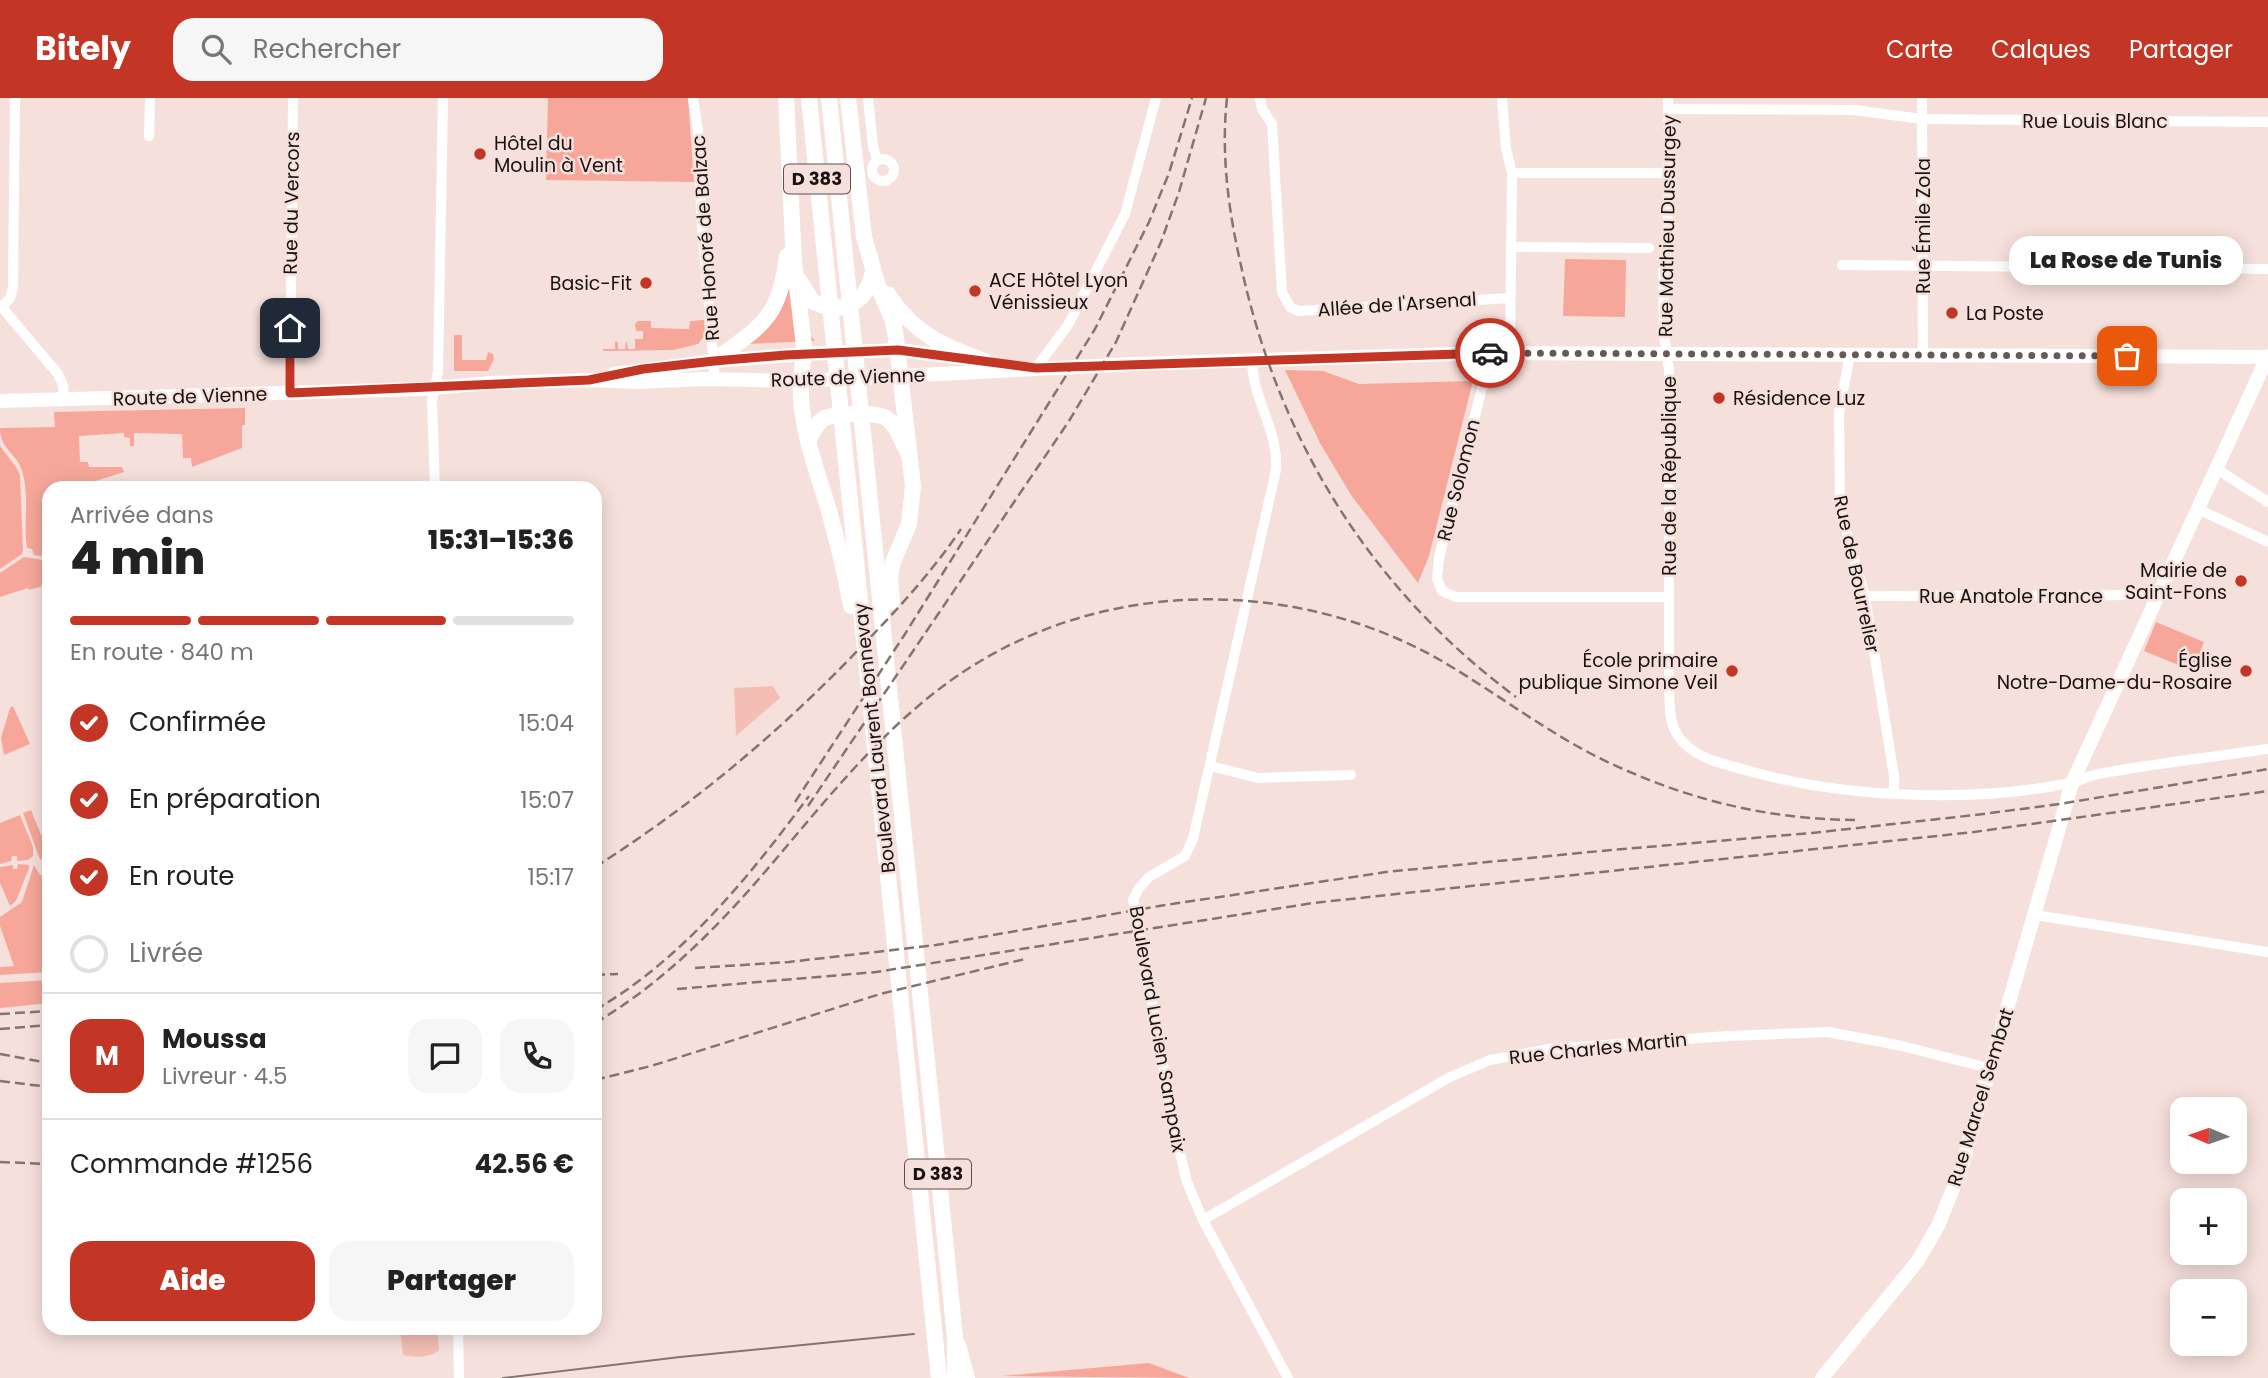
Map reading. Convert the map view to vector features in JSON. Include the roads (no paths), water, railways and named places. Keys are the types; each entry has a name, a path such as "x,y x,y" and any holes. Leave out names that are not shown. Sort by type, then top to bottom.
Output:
{"highway":[{"path":"786,98 794,262 805,354 800,381 801,409 857,621"},
{"name":"Boulevard Laurent Bonnevay","path":"809,98 847,475 857,621 872,771 887,864 939,1378"},
{"name":"Boulevard Laurent Bonnevay","path":"829,98 869,474 885,591 886,658 955,1337"},
{"path":"848,98 864,236 878,286 892,321 898,350 913,486 909,524 892,562 885,591"},
{"path":"714,361 752,333 773,311 782,291 792,215"},
{"path":"794,262 808,296 819,305 831,308 857,303 866,291 873,268"},
{"path":"873,268 895,305 918,329 948,348 985,361"},
{"path":"808,440 824,419 845,415 876,415 892,423 910,456"},
{"path":"955,1337 967,1378"},
{"name":"D 383","path":"955,1337 955,1378"}],"main road":[{"name":"Route de Vienne","path":"589,380 643,369 714,361 898,350 1036,368"},
{"path":"1036,368 1487,353 2268,356"},
{"name":"Rue Marcel Sembat","path":"1822,1378 1917,1262 1938,1226 1961,1168 2071,789 2268,356"},
{"name":"Route de Vienne","path":"0,401 290,393 589,380 800,381 1036,368"}],"street":[{"path":"15,98 13,288 10,298 1,306 58,374 63,384 64,399"},
{"path":"149,98 149,136"},
{"name":"Rue du Vercors","path":"290,393 293,98"},
{"path":"435,481 432,400 438,372 439,345 443,98"},
{"name":"Rue Honoré de Balzac","path":"693,98 698,131 701,214 715,379"},
{"path":"868,98 877,160"},
{"path":"1036,368 1068,325 1125,214 1156,98"},
{"name":"Allée de l'Arsenal","path":"1260,98 1262,110 1272,124 1282,292 1290,307 1298,311 1510,298"},
{"path":"1502,98 1506,149 1512,173 1510,353"},
{"name":"Rue Émile Zola","path":"1922,98 1923,354"},
{"name":"Rue Louis Blanc","path":"1668,103 1854,110 1922,119 2268,122"},
{"name":"Rue Mathieu Dussurgey","path":"1666,354 1663,270 1668,240 1668,103"},
{"path":"877,160 891,162 894,173 886,181 875,179 871,169 877,160"},
{"path":"1512,173 1668,173"},
{"path":"864,236 864,198 875,179"},
{"path":"1511,247 1649,247"},
{"path":"1842,265 2268,268"},
{"name":"Rue Solomon","path":"1487,353 1487,368 1438,558 1438,585 1446,594 1456,597 1669,597"},
{"name":"Rue de la République","path":"1666,354 1669,370 1671,717 1675,730 1685,744 1708,758 1789,781 1835,789 1894,793 2071,789 2093,775 2268,749"},
{"name":"Rue de Bourrelier","path":"1850,355 1839,412 1840,509 1865,596 1894,776 1894,793"},
{"name":"Boulevard Lucien Sampaix","path":"1253,360 1254,380 1276,446 1277,459 1249,595 1193,839 1185,856 1149,877 1133,900 1187,1182 1203,1220 1288,1378"},
{"path":"2218,470 2268,502"},
{"path":"2198,509 2268,542"},
{"name":"Rue Anatole France","path":"1865,596 2158,595"},
{"path":"1210,766 1258,778 1351,775"},
{"path":"2035,915 2268,952"},
{"name":"Rue Charles Martin","path":"1203,1220 1450,1077 1490,1060 1549,1049 1828,1032 1898,1045 1989,1068"},
{"path":"458,1335 459,1378"}],"tram line":[{"path":"503,1378 914,1334"}],"railway":[{"path":"795,802 905,634 1095,329 1149,222 1169,173 1192,98"},
{"path":"808,806 1069,421 1116,342 1161,242 1179,192 1206,98"},
{"path":"1227,98 1227,180 1240,261 1256,326 1278,389 1305,448 1337,505 1374,558 1416,608 1464,655 1516,697"},
{"path":"602,862 701,792 800,708 901,605 961,529"},
{"path":"602,1019 644,990 689,952 751,888 864,757 944,685 974,665 1028,637 1084,616 1142,604 1202,599 1262,602 1321,613 1378,631 1433,656 1574,744 1652,781 1709,800 1768,813 1859,820"},
{"path":"695,968 789,962 936,945 1159,906 1386,872 1812,833 1975,815 2060,804 2268,769"},
{"path":"677,989 876,972 1313,903 1974,832 2268,791"},
{"path":"602,1006 657,967 712,914 763,856 809,796"},
{"path":"602,1078 651,1066 880,994 1025,959"},
{"path":"602,975 618,974"},
{"path":"0,1014 42,1011"},
{"path":"0,1029 42,1026"},
{"path":"0,1054 42,1062"},
{"path":"0,1081 42,1086"},
{"path":"0,1162 42,1164"}],"place":[{"name":"Hôtel du Moulin à Vent","path":"480,154"},
{"name":"Basic-Fit","path":"646,283"},
{"name":"ACE Hôtel Lyon Vénissieux","path":"975,291"},
{"name":"La Poste","path":"1952,313"},
{"name":"La Rose de Tunis","path":"2127,356"},
{"name":"Résidence Luz","path":"1719,398"},
{"name":"Mairie de Saint-Fons","path":"2241,581"},
{"name":"École primaire publique Simone Veil","path":"1732,671"},
{"name":"Église Notre-Dame-du-Rosaire","path":"2246,671"}]}
